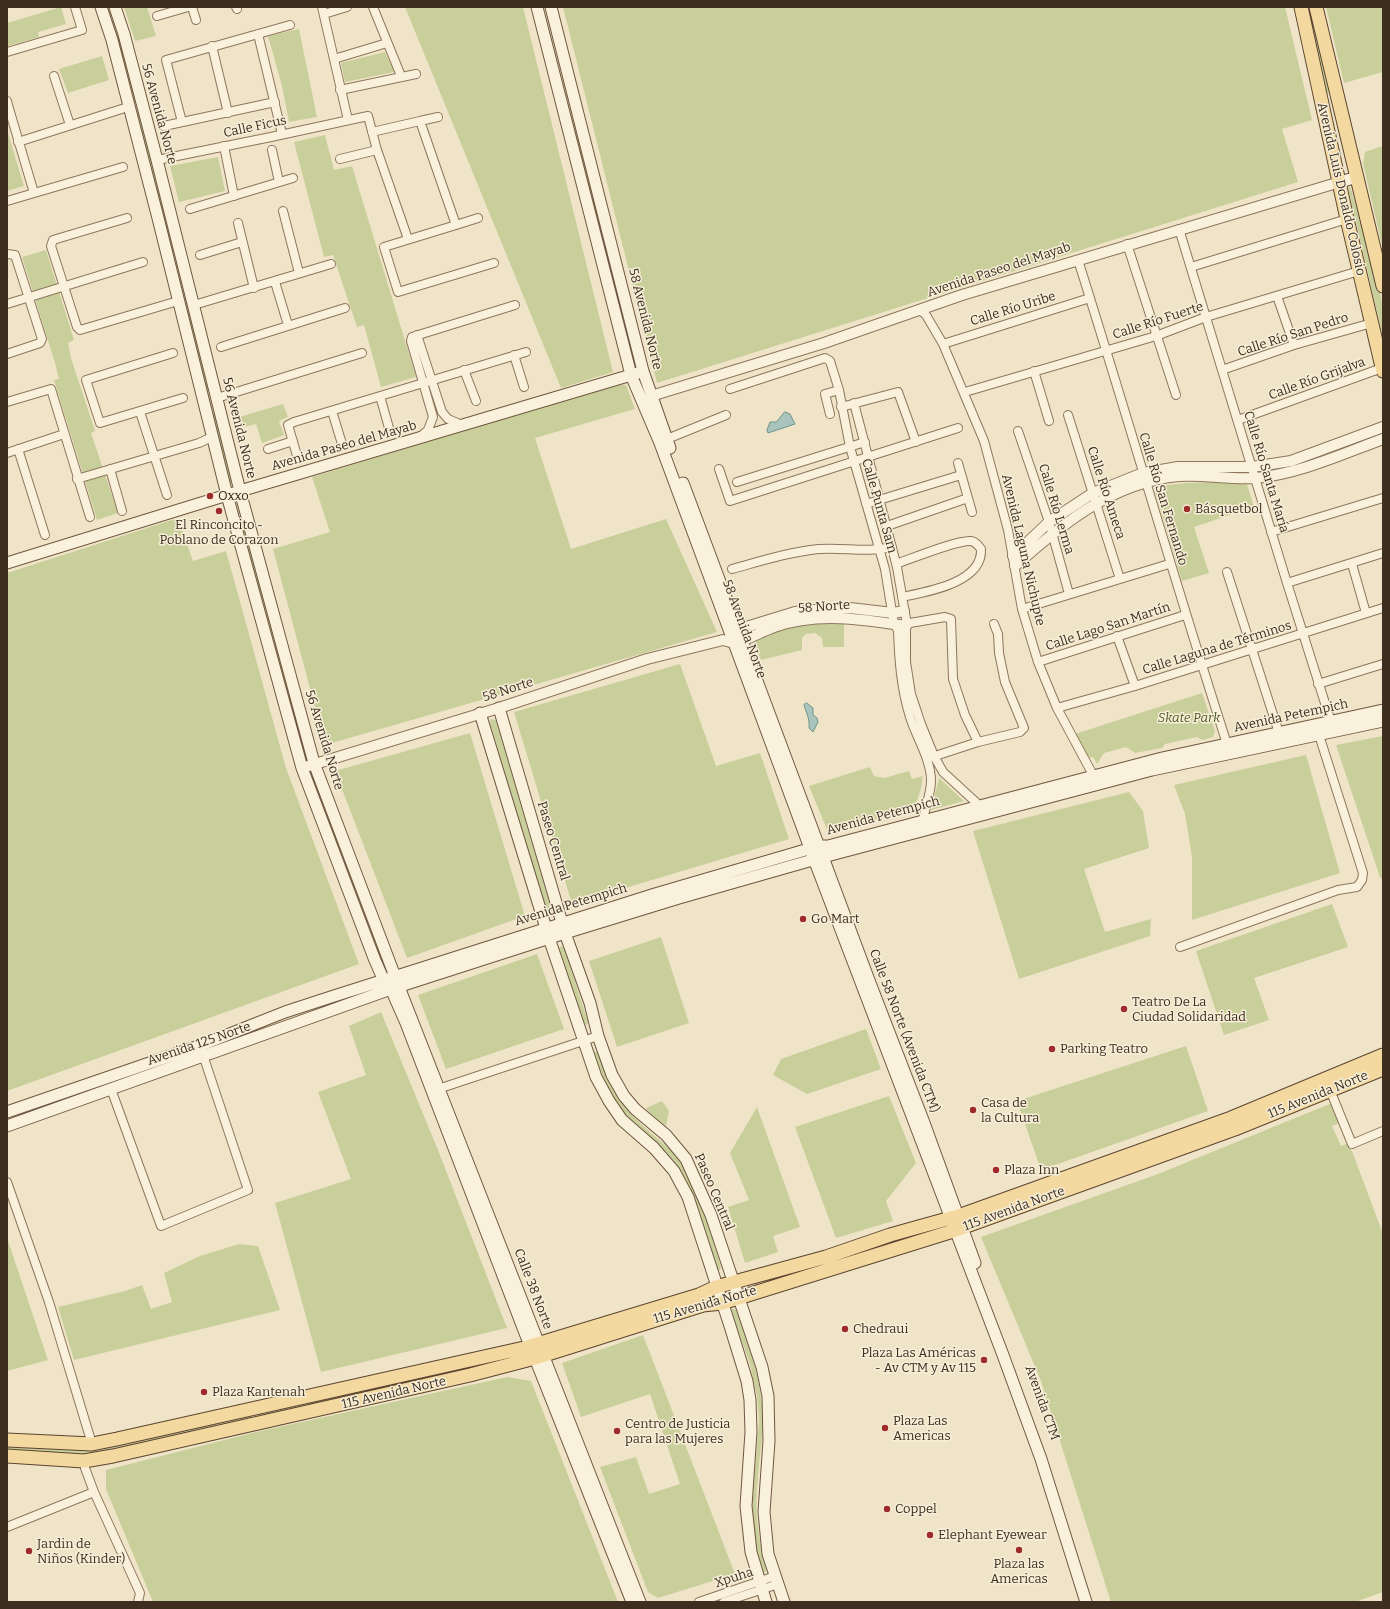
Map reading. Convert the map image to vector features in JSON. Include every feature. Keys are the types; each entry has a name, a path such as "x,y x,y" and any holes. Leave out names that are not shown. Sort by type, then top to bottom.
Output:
{"main road":[{"name":"56 Avenida Norte","path":"101,7 112,40 128,107 158,218 227,495 302,768 374,958 392,986"},
{"name":"56 Avenida Norte","path":"115,7 124,34 157,160 240,491 314,763 340,835 396,976 392,986"},
{"name":"58 Avenida Norte","path":"537,7 631,375 660,443 733,637 817,853"},
{"name":"58 Avenida Norte","path":"551,7 643,371 733,637"},
{"name":"Avenida Luis Donaldo Colosio","path":"1301,7 1359,272 1383,369"},
{"name":"Avenida Luis Donaldo Colosio","path":"1316,7 1383,286"},
{"path":"558,90 572,86"},
{"path":"128,107 142,106"},
{"name":"Avenida Paseo del Mayab","path":"1340,182 1357,177"},
{"path":"158,218 171,215"},
{"path":"594,228 607,225"},
{"path":"178,301 193,302"},
{"name":"Avenida Paseo del Mayab","path":"7,563 240,491 643,371"},
{"path":"204,402 217,398"},
{"name":"Paseo Central","path":"498,708 564,928 590,1003 598,1036 612,1075 624,1096 635,1109 666,1136 686,1159 711,1215 762,1367 768,1396 769,1441 764,1512 768,1554 784,1602"},
{"name":"Avenida Petempich","path":"817,853 828,846 1093,775 1383,710"},
{"name":"Paseo Central","path":"480,713 547,933 582,1040 596,1077 609,1102 622,1120 654,1148 677,1177 688,1197 745,1375 750,1400 751,1432 746,1506 751,1552 766,1602"},
{"name":"Avenida Petempich","path":"396,976 817,853 1152,770 1383,721"},
{"name":"Calle 58 Norte (Avenida CTM)","path":"817,853 956,1223"},
{"name":"Avenida Petempich","path":"392,986 547,933"},
{"name":"56 Avenida Norte","path":"334,996 340,989 371,978 375,975 374,958"},
{"name":"Avenida 125 Norte","path":"7,1112 199,1046 285,1012 334,996 392,986"},
{"name":"Avenida 125 Norte","path":"7,1126 204,1058 392,986"},
{"name":"Calle 38 Norte","path":"392,986 436,1090 632,1602"},
{"name":"115 Avenida Norte","path":"7,1456 84,1461 113,1456 462,1377 699,1295 716,1287 826,1257 890,1235 956,1223 1230,1118 1383,1055"},
{"name":"115 Avenida Norte","path":"7,1440 92,1444 537,1351 702,1305 722,1303 1235,1129 1383,1069"},
{"name":"Avenida CTM","path":"956,1223 1041,1459 1086,1602"},
{"name":"Avenida CTM","path":"956,1223 1047,1457 1093,1602"},
{"name":"Calle 38 Norte","path":"537,1351 640,1602"},
{"path":"254,1410 257,1423"}],"street":[{"path":"7,52 82,30 75,7"},
{"path":"157,16 188,7"},
{"path":"192,7 196,20"},
{"path":"347,7 323,11 348,120"},
{"path":"373,7 401,76"},
{"path":"182,122 166,60 290,25"},
{"path":"258,34 282,134"},
{"path":"334,59 388,43"},
{"path":"212,46 228,113"},
{"path":"340,90 416,74"},
{"path":"54,76 70,125"},
{"path":"7,102 8,112 34,192"},
{"path":"164,126 275,102"},
{"path":"18,142 128,107"},
{"name":"Calle Ficus","path":"157,160 225,150 282,134 368,116 372,132"},
{"path":"408,238 372,132 438,117"},
{"path":"420,121 456,225"},
{"path":"225,150 234,196"},
{"path":"272,150 278,182"},
{"path":"340,159 377,150"},
{"path":"7,201 123,167"},
{"path":"190,209 293,178"},
{"name":"Avenida Paseo del Mayab","path":"651,396 824,343 962,295 1127,244 1340,182"},
{"path":"283,211 299,273"},
{"path":"127,218 53,240 51,246 77,327 80,330 178,301"},
{"path":"478,218 408,238 384,247 398,292 494,263"},
{"path":"1191,267 1347,219"},
{"path":"238,223 254,288"},
{"name":"Calle Río Santa María","path":"1179,229 1256,478 1271,532 1331,722"},
{"path":"200,255 242,242"},
{"path":"1127,244 1176,395"},
{"path":"7,254 15,255 42,338 40,343 7,354"},
{"name":"Calle Río San Fernando","path":"1078,260 1145,477 1185,615 1226,744"},
{"path":"7,304 143,262"},
{"path":"193,302 254,288 331,264"},
{"name":"Calle Río Fuerte","path":"965,392 1156,336 1206,317 1359,272"},
{"path":"275,282 288,325"},
{"path":"1277,296 1294,345"},
{"name":"Calle Río Uribe","path":"943,344 1090,298"},
{"path":"462,425 448,419 436,407 428,382 418,335 514,305"},
{"path":"220,347 345,308"},
{"name":"Avenida Laguna Nichupte","path":"920,310 926,315 943,344 965,392 984,441 1003,508 1022,609 1038,662 1057,708 1093,775"},
{"name":"Calle Río San Pedro","path":"1222,370 1294,345 1372,323"},
{"path":"217,398 362,352"},
{"path":"298,459 288,425 294,422 526,352"},
{"path":"173,353 86,380 100,423 183,398"},
{"path":"514,355 524,387"},
{"name":"Calle Punta Sam","path":"730,389 825,358 830,361 839,390 841,407 854,462 885,569 894,624 898,630 899,672 903,696 915,733 930,758 980,806"},
{"name":"Calle Río Grijalva","path":"1238,420 1383,369"},
{"path":"464,370 476,401"},
{"path":"1034,371 1049,421"},
{"path":"7,402 51,389 77,479 90,517"},
{"path":"830,414 826,394 839,390"},
{"path":"841,407 898,392 916,442"},
{"path":"380,396 389,428"},
{"name":"Calle Punta Sam","path":"854,403 896,564 906,626 906,662 911,694 930,758 931,780 923,820"},
{"path":"418,439 428,430 436,407"},
{"path":"332,411 342,444"},
{"path":"140,412 167,495"},
{"name":"Calle Río Ameca","path":"1068,414 1120,579"},
{"path":"667,439 726,415"},
{"path":"1014,561 1049,522 1095,497 1145,477 1178,467 1252,467 1291,461 1383,427"},
{"path":"719,469 730,501 958,428"},
{"name":"Calle Río Lerma","path":"1018,431 1049,522 1069,594"},
{"path":"7,453 64,434"},
{"path":"77,479 199,443 212,437"},
{"path":"1145,477 1180,476 1256,478 1296,470 1383,440"},
{"path":"268,450 293,441"},
{"path":"737,482 865,442"},
{"path":"18,450 46,535"},
{"path":"958,463 972,512"},
{"path":"110,469 122,512"},
{"path":"866,504 961,475"},
{"path":"1014,561 1052,533 1095,497"},
{"path":"887,526 968,498"},
{"path":"1271,532 1383,498"},
{"path":"896,564 960,543 972,541 981,549 979,560 974,567 967,575 956,582 941,588 902,597"},
{"path":"732,569 777,556 819,549 879,550 892,547"},
{"path":"1287,583 1352,564 1383,553"},
{"path":"1022,609 1170,564"},
{"path":"1352,564 1366,614"},
{"path":"1227,572 1279,733"},
{"name":"58 Norte","path":"302,768 314,763 498,708 646,659 733,637 796,617 850,608 893,613 904,611"},
{"name":"Calle Laguna de Términos","path":"1057,708 1135,686 1383,608"},
{"name":"Calle Lago San Martín","path":"1038,662 1185,615"},
{"name":"58 Norte","path":"796,617 858,618 906,626"},
{"path":"906,626 910,623 945,617 951,619 953,626 951,656 952,679 965,715 978,742"},
{"path":"930,758 978,742 1020,732 1024,728 1006,682 999,653 998,634 994,624"},
{"path":"1117,636 1135,686"},
{"path":"1318,684 1383,664"},
{"path":"1180,947 1338,890 1356,887 1362,880 1363,873 1319,735"},
{"path":"436,1090 582,1040 598,1036"},
{"path":"111,1090 161,1226 248,1190 199,1046"},
{"path":"1330,1090 1352,1144 1382,1133"},
{"path":"7,1182 49,1302 92,1444"},
{"path":"84,1461 94,1492 140,1593 138,1602"},
{"path":"7,1527 94,1492"},
{"name":"Xpuha","path":"724,1602 776,1580"},
{"name":"Xpuha","path":"699,1602 761,1586"}],"green space":[{"path":"61,7 66,24 38,32 39,37 7,46 7,23"},
{"path":"105,7 111,7 137,99 136,102 133,102"},
{"path":"124,7 147,7 156,36 135,41"},
{"path":"405,7 523,7 613,372 561,388"},
{"path":"563,7 1285,7 1312,120 1282,129 1298,182 657,383"},
{"path":"1306,7 1311,7 1331,91 1328,93 1324,90"},
{"path":"1326,7 1383,7 1383,72 1344,83"},
{"path":"299,29 317,117 289,122 282,86 268,36"},
{"path":"385,52 394,72 345,82 341,63"},
{"path":"102,56 109,80 68,93 59,69"},
{"path":"139,111 165,207 161,210 135,112"},
{"path":"571,121 577,128 599,217 597,217 591,194 587,187"},
{"path":"7,130 24,186 7,191"},
{"path":"325,135 334,170 352,166 416,377 381,387 364,325 357,327 333,255 324,257 294,142"},
{"path":"1383,146 1383,250 1363,163 1365,152"},
{"path":"218,157 225,191 179,202 170,166"},
{"path":"1350,186 1358,212 1362,216 1383,306 1383,338 1348,188"},
{"path":"46,250 74,340 68,343 71,358 95,431 91,433 118,513 97,520 54,380 59,379 55,363 22,257"},
{"path":"189,309 210,391 205,389 186,310"},
{"path":"618,384 626,385 635,409 535,438 571,549 666,519 717,632 325,745 273,549 330,532 312,477"},
{"path":"283,404 288,417 279,421 284,435 262,443 256,424 240,428 236,418"},
{"path":"215,410 232,481 230,482 228,480 212,413"},
{"path":"1246,481 1254,507 1194,527 1209,573 1182,581 1155,491 1158,486 1187,483"},
{"path":"178,518 193,561 226,551 286,768 359,964 7,1091 7,573"},
{"path":"244,522 306,754 304,754 240,523"},
{"path":"844,621 844,647 823,647 822,638 815,633 806,634 802,638 802,650 761,660 753,641 756,637 785,628"},
{"path":"680,664 716,766 760,753 789,839 572,904 514,712"},
{"name":"Skate Park","path":"1202,693 1215,731 1213,737 1202,740 1197,737 1165,744 1162,748 1135,753 1126,747 1104,753 1097,764 1093,757 1089,758 1075,734"},
{"path":"491,719 496,720 552,911 550,913 546,911 490,722"},
{"path":"470,733 525,916 407,958 335,771"},
{"path":"1383,736 1383,880 1380,877 1336,745"},
{"path":"1306,755 1340,873 1192,920 1192,857 1185,814 1174,785"},
{"path":"870,767 874,776 884,778 909,771 912,779 923,776 921,789 914,810 828,832 809,786"},
{"path":"313,776 385,965 382,966 312,778"},
{"path":"939,778 964,801 931,810"},
{"path":"1129,792 1143,811 1149,848 1084,869 1105,932 1151,919 1150,936 1019,979 973,831"},
{"path":"1332,904 1348,947 1254,978 1269,1020 1224,1035 1196,951"},
{"path":"661,937 689,1023 617,1047 589,961"},
{"path":"561,946 564,948 588,1022 587,1025 583,1023 558,949"},
{"path":"537,954 564,1029 446,1069 418,995"},
{"path":"381,1012 438,1150 507,1328 321,1372 275,1203 351,1179 318,1092 366,1075 349,1026"},
{"path":"866,1029 881,1069 807,1094 773,1075 781,1059"},
{"path":"1186,1046 1208,1111 1041,1170 1017,1101"},
{"path":"594,1051 599,1053 610,1081 626,1107 640,1123 675,1155 687,1172 699,1198 709,1226 721,1267 720,1270 717,1270 715,1267 700,1213 683,1174 666,1152 622,1111 606,1084"},
{"path":"889,1096 916,1163 886,1201 893,1221 836,1238 795,1127"},
{"path":"662,1101 669,1111 666,1126 646,1108"},
{"path":"1332,1103 1340,1123 1332,1126 1341,1146 1349,1143 1383,1234 1383,1592 1355,1602 1111,1602 1041,1381 981,1237 1158,1174"},
{"path":"757,1107 800,1227 773,1236 778,1252 745,1263 728,1207 749,1200 730,1153"},
{"path":"7,1238 48,1360 7,1371"},
{"path":"239,1244 258,1246 280,1310 74,1360 58,1307 125,1291 142,1285 151,1309 172,1302 164,1273 200,1256"},
{"path":"732,1309 738,1311 747,1338 758,1378 762,1406 763,1427 756,1501 759,1536 767,1570 764,1573 761,1569 756,1549 752,1510 759,1420 757,1396 750,1364 731,1311"},
{"path":"643,1335 735,1574 658,1598 648,1592 600,1467 636,1457 649,1494 680,1484 650,1394 581,1417 562,1363"},
{"path":"523,1354 523,1357 260,1416 259,1414"},
{"path":"507,1377 531,1381 618,1602 153,1602 106,1489 106,1470 256,1432"},
{"path":"251,1415 251,1418 92,1454 7,1450 7,1446 95,1451"}],"water":[{"path":"785,412 790,414 795,424 768,433 767,430 770,422 776,422"},
{"path":"807,703 813,708 813,715 817,718 818,722 813,732 809,728 804,705"}],"place":[{"name":"Oxxo","path":"210,496"},
{"name":"Básquetbol","path":"1187,509"},
{"name":"El Rinconcito - Poblano de Corazon","path":"219,511"},
{"name":"Go Mart","path":"803,919"},
{"name":"Teatro De La Ciudad Solidaridad","path":"1124,1009"},
{"name":"Parking Teatro","path":"1052,1049"},
{"name":"Casa de la Cultura","path":"973,1110"},
{"name":"Plaza Inn","path":"996,1170"},
{"name":"Chedraui","path":"845,1329"},
{"name":"Plaza Las Américas - Av CTM y Av 115","path":"984,1360"},
{"name":"Plaza Kantenah","path":"204,1392"},
{"name":"Plaza Las Americas","path":"885,1428"},
{"name":"Centro de Justicia para las Mujeres","path":"617,1431"},
{"name":"Coppel","path":"887,1509"},
{"name":"Elephant Eyewear","path":"930,1535"},
{"name":"Plaza las Americas","path":"1019,1550"},
{"name":"Jardin de Niños (Kinder)","path":"29,1551"}]}
